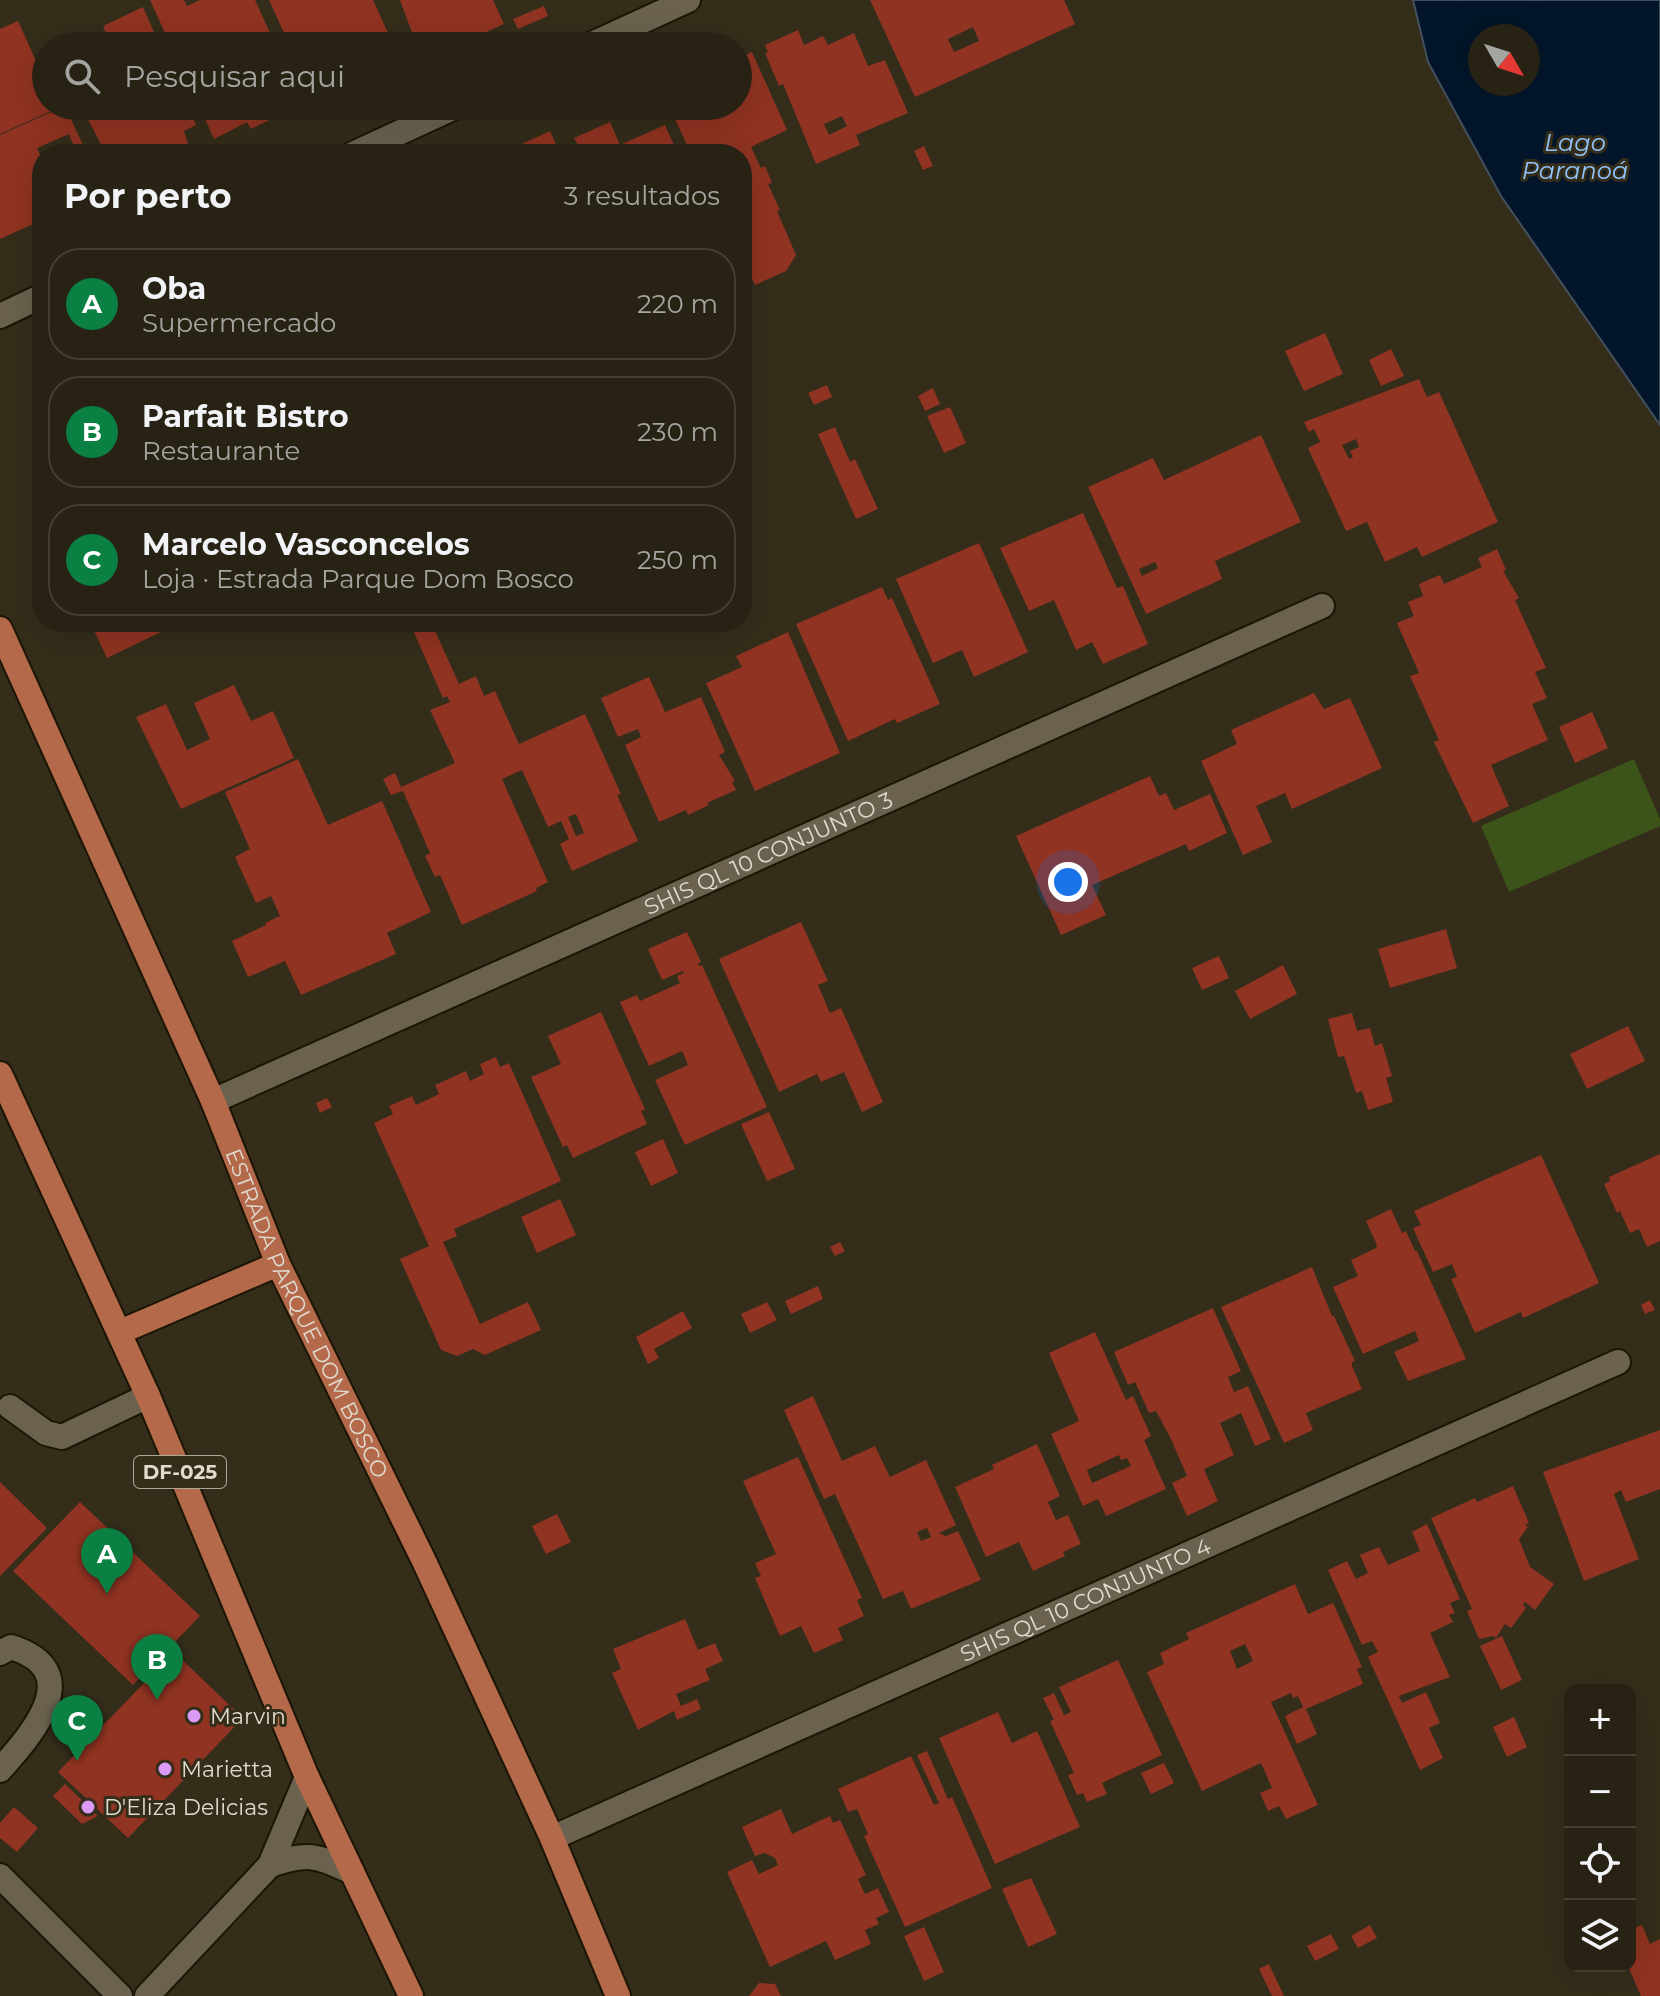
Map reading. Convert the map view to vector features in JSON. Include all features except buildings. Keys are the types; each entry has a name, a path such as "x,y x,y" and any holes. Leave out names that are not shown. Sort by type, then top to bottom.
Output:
{"main road":[{"name":"ESTRADA PARQUE DOM BOSCO","path":"0,629 213,1101 278,1264 424,1561 552,1838 618,1996"},
{"name":"DF-025","path":"0,1074 148,1396 307,1777 411,1996"},
{"path":"120,1332 278,1264"}],"street":[{"path":"618,32 688,0"},
{"path":"375,144 427,120"},
{"path":"0,316 32,301"},
{"name":"SHIS QL 10 CONJUNTO 3","path":"213,1101 1322,606"},
{"name":"SHIS QL 10 CONJUNTO 4","path":"552,1838 1618,1362"},
{"path":"10,1407 46,1433 62,1437 148,1396"},
{"path":"0,1653 11,1647 24,1651 40,1664 50,1681 52,1694 38,1722 0,1770"},
{"path":"147,1996 270,1865 307,1777"},
{"path":"270,1865 299,1855 320,1858 352,1872"},
{"path":"0,1876 120,1996"}],"green space":[{"path":"1634,759 1660,819 1660,826 1509,892 1481,826"}],"water":[{"name":"Lago Paranoá","path":"1413,0 1660,0 1660,425 1501,196 1428,62"}],"place":[{"name":"Oba","path":"107,1594"},
{"name":"Parfait Bistro","path":"157,1700"},
{"name":"Marvin","path":"194,1716"},
{"name":"Marcelo Vasconcelos","path":"77,1761"},
{"name":"Marietta","path":"165,1769"},
{"name":"D'Eliza Delicias","path":"88,1807"}]}
